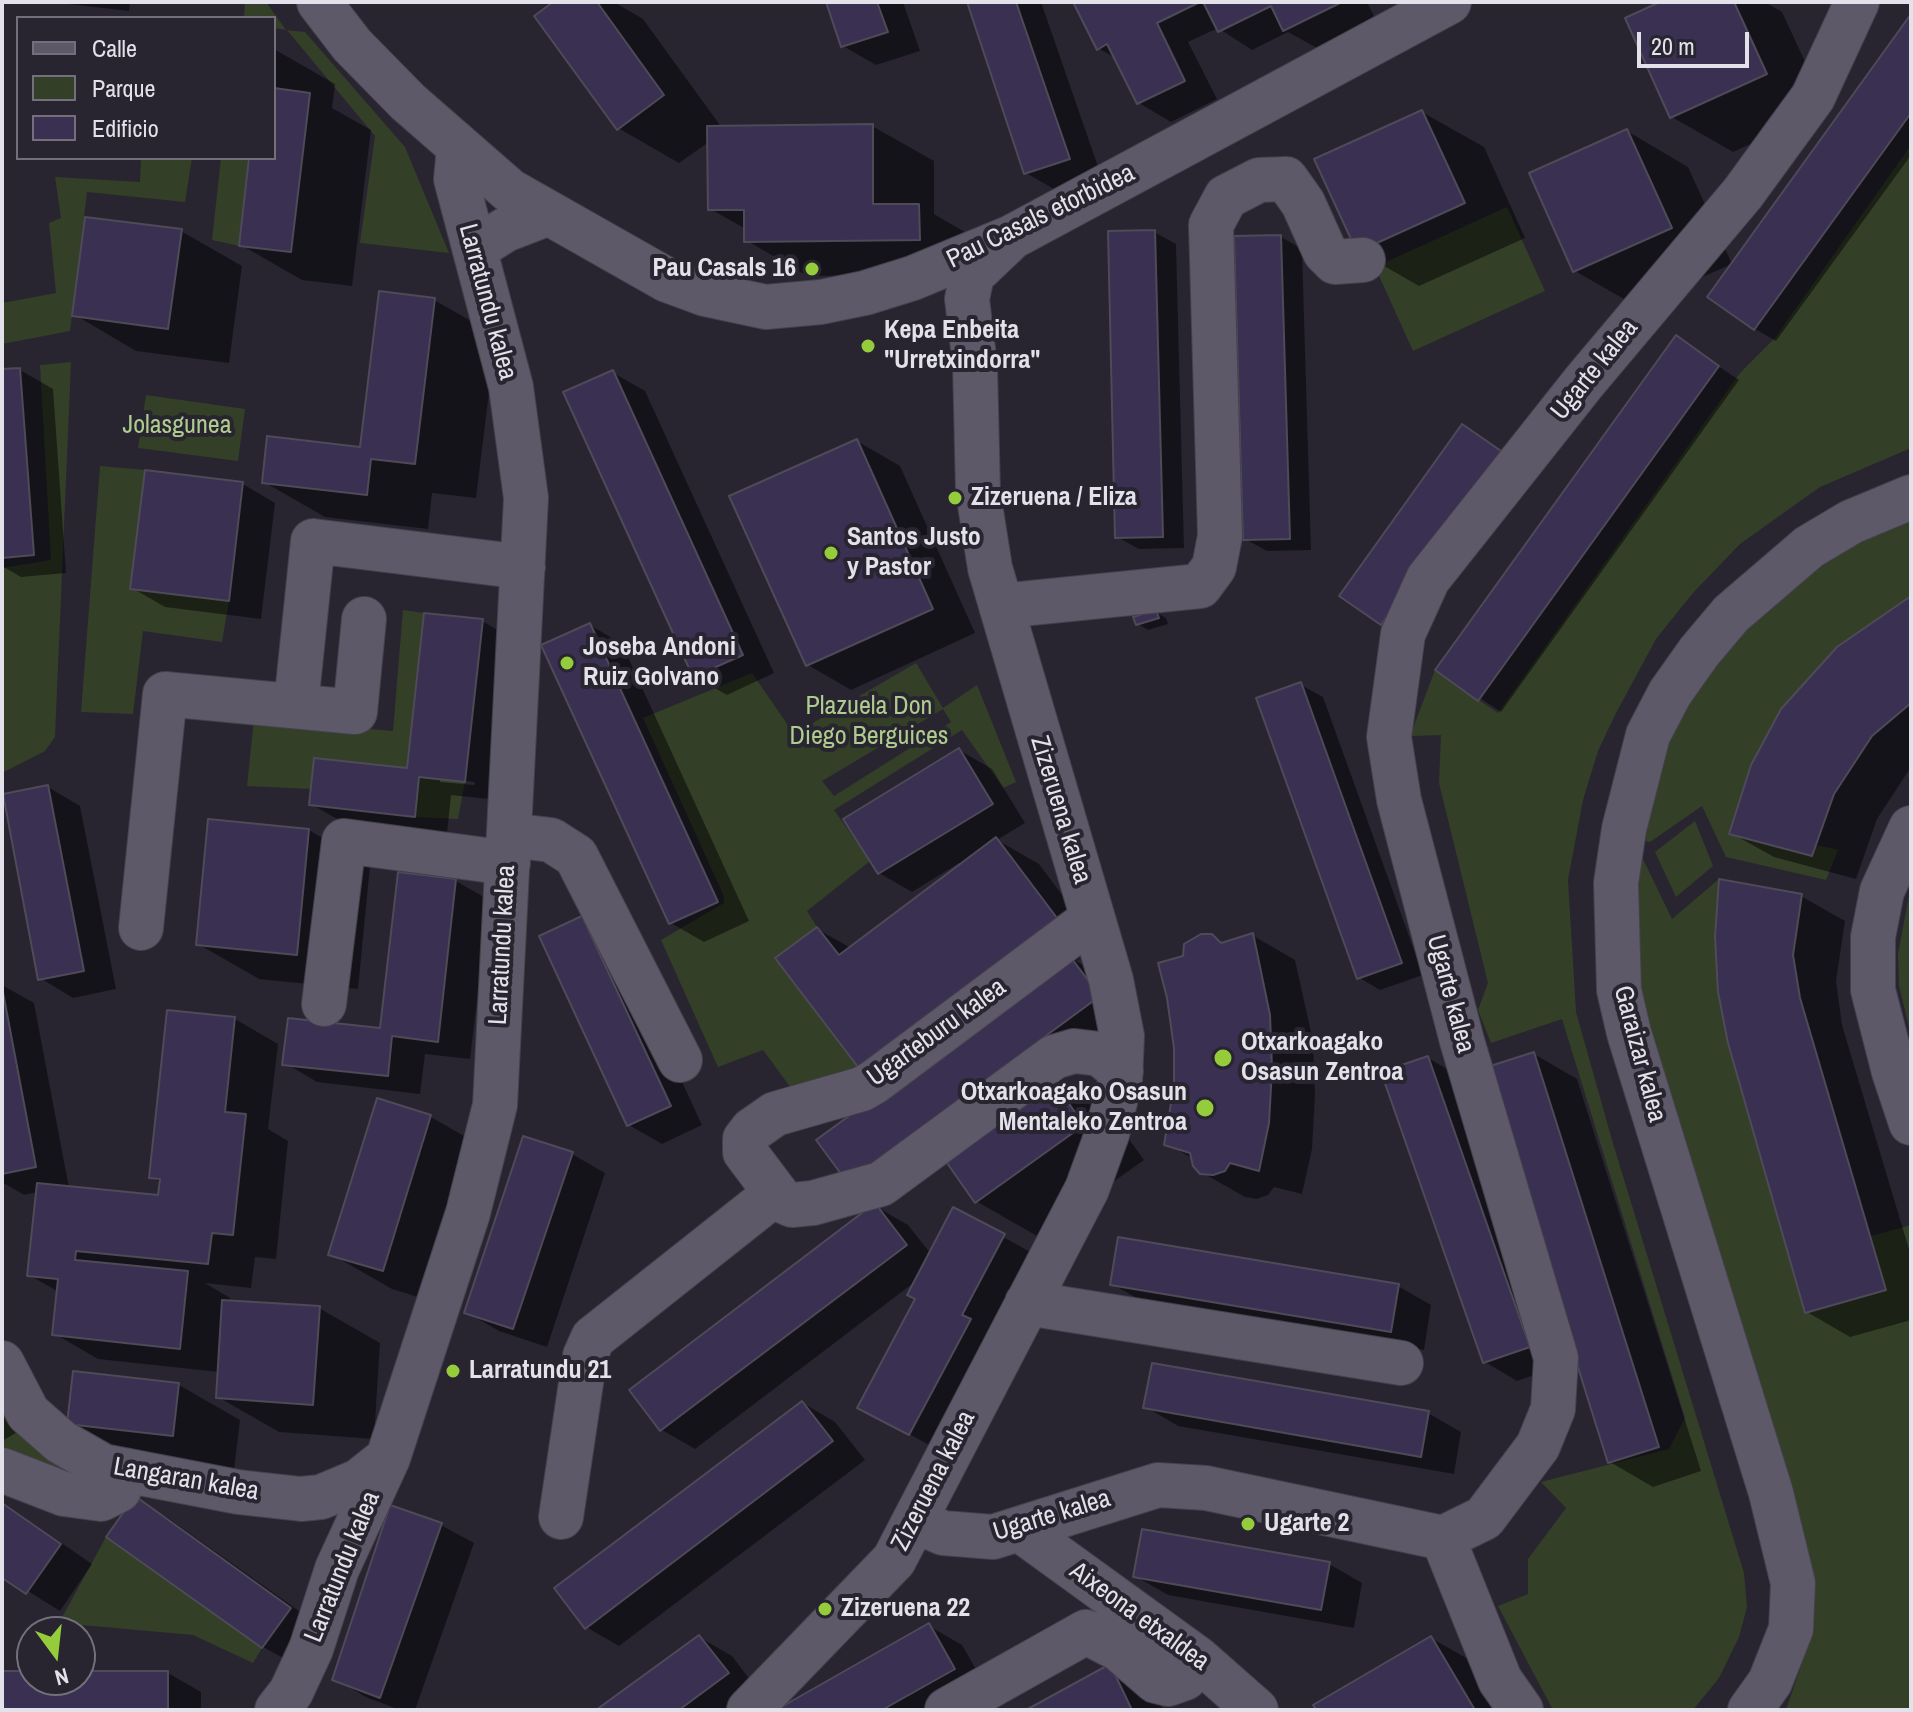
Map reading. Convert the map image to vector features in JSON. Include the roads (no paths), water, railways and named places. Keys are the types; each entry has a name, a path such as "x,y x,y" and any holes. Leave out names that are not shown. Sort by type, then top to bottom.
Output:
{"street":[{"name":"Pau Casals etorbidea","path":"319,2 352,45 459,148 510,191 667,280 705,294 766,307 821,302 913,278 1012,237 1449,2"},
{"name":"Ugarte kalea","path":"916,1521 943,1533 993,1537 1158,1485 1206,1488 1443,1538 1484,1518 1538,1446 1553,1409 1556,1358 1459,1033 1399,800 1389,737 1403,634 1428,579 1584,382 1743,193 1813,97 1857,2"},
{"name":"Larratundu kalea","path":"277,1710 291,1692 311,1649 337,1569 388,1458 468,1213 495,1105 526,498 522,447 511,387 456,179 459,148"},
{"path":"1001,606 1200,586 1214,567 1220,536 1211,225 1226,197 1259,180 1286,179 1303,203 1325,252 1335,262 1363,260"},
{"path":"475,249 505,230 549,213"},
{"path":"913,278 941,282 967,299 972,275 1012,237"},
{"name":"Zizeruena kalea","path":"749,1710 894,1560 1087,1189 1107,1134 1121,1071 1122,1036 1111,980 990,568 978,492 975,365 967,299"},
{"name":"Garaizar kalea","path":"1750,1710 1770,1682 1791,1629 1793,1583 1771,1493 1629,1033 1619,990 1616,883 1624,829 1648,735 1670,693 1699,652 1731,614 1809,547 1863,516 1911,497"},
{"path":"296,705 313,541 523,567"},
{"path":"141,928 165,694 355,712 364,619"},
{"path":"1911,828 1882,891 1873,937 1873,990 1911,1123"},
{"path":"324,1004 344,841 508,849 551,840 576,856 680,1060"},
{"name":"Ugarteburu kalea","path":"776,1193 745,1152 745,1139 752,1130 775,1114 862,1089 874,1082 1092,919"},
{"path":"561,1517 585,1356 593,1338 776,1193 792,1205 813,1203 881,1184 1054,1057 1074,1051 1100,1054 1121,1071"},
{"path":"1027,1303 1401,1363"},
{"name":"Langaran kalea","path":"2,1363 28,1413 61,1442 103,1466 238,1492 321,1497 359,1481 388,1458"},
{"path":"2,1470 64,1494 101,1499 119,1490 125,1471"},
{"path":"321,1497 333,1515 337,1569"},
{"name":"Aixeona etxaldea","path":"1019,1529 1186,1650 1256,1710"},
{"path":"1443,1538 1500,1680 1521,1710"},
{"path":"947,1710 1086,1632 1119,1649 1156,1681 1168,1684 1185,1678"}],"place":[{"name":"Pau Casals 16","path":"812,269"},
{"name":"Kepa Enbeita \"Urretxindorra\"","path":"868,346"},
{"name":"Zizeruena / Eliza","path":"955,498"},
{"name":"Santos Justo y Pastor","path":"831,553"},
{"name":"Joseba Andoni Ruiz Golvano","path":"567,663"},
{"name":"Otxarkoagako Osasun Zentroa","path":"1223,1058"},
{"name":"Otxarkoagako Osasun Mentaleko Zentroa","path":"1205,1108"},
{"name":"Larratundu 21","path":"453,1371"},
{"name":"Ugarte 2","path":"1248,1524"},
{"name":"Zizeruena 22","path":"825,1609"}],"park label":[{"name":"Jolasgunea","path":"177,426"},
{"name":"Plazuela Don Diego Berguices","path":"869,722"}]}
